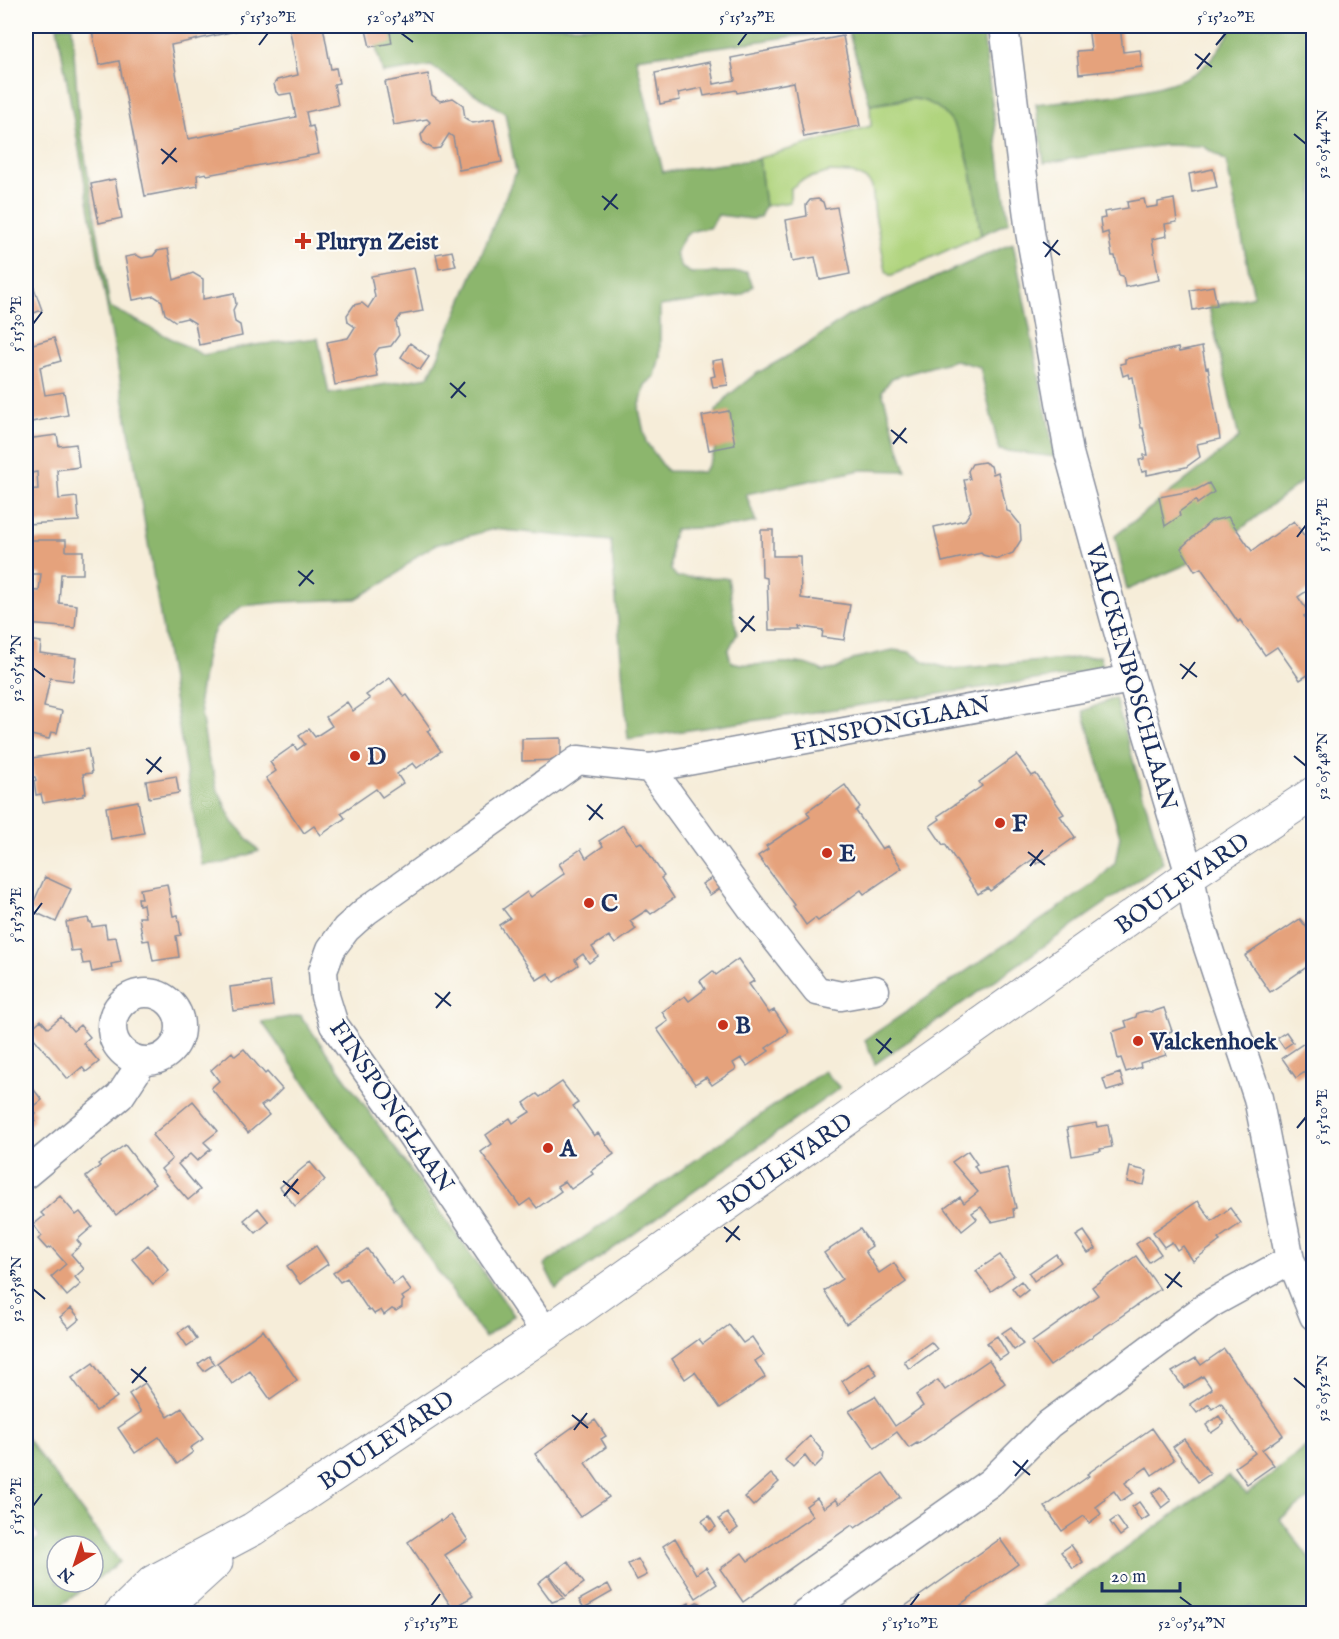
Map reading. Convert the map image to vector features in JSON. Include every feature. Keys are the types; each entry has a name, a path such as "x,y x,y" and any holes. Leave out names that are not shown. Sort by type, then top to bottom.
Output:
{"street":[{"name":"VALCKENBOSCHLAAN","path":"1004,26 1030,232 1069,453 1131,678 1190,875 1197,914 1258,1098 1300,1269 1314,1316"},
{"name":"FINSPONGLAAN","path":"546,1333 334,1025 325,996 323,971 331,949 346,929 366,911 578,760 650,768 1131,678"},
{"path":"650,768 752,907 818,991 840,996 875,990"},
{"name":"BOULEVARD","path":"120,1614 153,1582 253,1529 546,1333 1190,875 1314,794"},
{"path":"26,1174 120,1096 143,1061"},
{"path":"804,1614 991,1482 1049,1424 1210,1304 1300,1269"},
{"name":"BOULEVARD","path":"151,1614 170,1604 253,1529"}],"green space":[{"path":"57,26 72,26 79,120 110,307 203,355 255,345 318,338 329,394 428,377 516,172 505,113 431,66 383,73 370,26 982,26 1009,222 981,235 967,156 950,120 938,108 921,100 902,99 870,105 848,29 636,58 663,172 759,159 765,206 760,217 752,219 718,215 710,228 697,230 684,237 676,254 682,268 691,273 747,272 753,286 742,295 660,306 660,356 655,376 645,385 639,409 646,442 667,471 703,472 715,450 716,411 728,396 754,375 805,346 848,316 1013,243 1055,457 999,450 980,367 955,360 892,378 882,391 906,471 861,470 746,494 756,522 736,526 675,529 671,542 671,570 677,577 728,578 737,634 728,651 731,662 755,665 800,663 823,671 836,669 857,658 893,650 909,652 926,662 951,669 1100,656 1104,670 628,739 611,541 494,529 435,545 418,555 392,578 356,599 242,606 216,627 207,648 199,700 209,763 216,786 233,822 259,851 224,863 202,865 130,436"},
{"path":"1233,26 1313,26 1313,473 1206,556 1127,590 1115,536 1239,438 1209,307 1254,296 1226,161 1203,146 1164,145 1044,163 1036,104 1124,94 1189,76 1212,58"},
{"path":"913,99 929,103 943,111 960,136 974,186 981,235 890,276 886,271 872,186 867,180 853,173 830,172 802,180 790,189 790,202 765,206 759,158 871,126 870,105"},
{"path":"1115,698 1163,863 875,1064 865,1040 1094,884 1115,863 1120,836 1083,711"},
{"path":"300,1015 514,1315 485,1338 262,1022"},
{"path":"824,1071 840,1088 556,1289 544,1265"},
{"path":"26,1437 99,1534 45,1534 45,1594 76,1594 50,1613 26,1613 26,1548 40,1537 26,1517"},
{"path":"1313,1441 1313,1496 1280,1519 1313,1563 1313,1613 1256,1613 1250,1606 1239,1614 1034,1613 1228,1476 1247,1494"},
{"path":"105,1542 120,1562 105,1573"}],"building":[{"path":"91,26 258,26 171,45 188,139 296,117 291,93 280,95 276,92 274,84 277,80 298,75 289,26 323,26 331,69 336,68 339,83 334,84 338,105 306,112 309,127 313,126 319,154 197,175 198,186 145,196 119,61 99,65"},
{"path":"389,26 392,43 370,47 366,30"},
{"path":"1088,26 1120,26 1123,52 1140,50 1142,67 1079,74 1077,51 1091,50"},
{"path":"843,36 860,126 804,137 794,82 737,93 736,90 704,96 702,88 678,93 680,100 660,104 655,73 710,62 714,84 735,80 731,58"},
{"path":"428,74 432,95 440,101 453,98 463,105 465,118 473,123 494,119 502,162 459,170 453,137 449,134 440,148 433,149 423,143 421,135 430,122 427,119 394,125 385,82"},
{"path":"1213,169 1217,187 1192,192 1189,174"},
{"path":"115,179 122,218 99,223 91,184"},
{"path":"818,199 823,202 825,209 837,207 850,274 820,280 815,257 793,261 786,220 807,216 806,205 810,200"},
{"path":"1144,199 1146,208 1158,206 1158,202 1174,199 1177,222 1165,224 1167,236 1152,239 1159,280 1125,287 1123,276 1119,275 1115,256 1112,256 1108,232 1102,234 1100,219 1105,218 1104,212 1128,208 1127,202"},
{"path":"168,249 174,280 193,273 203,279 203,299 234,293 235,322 240,325 242,336 199,345 195,323 187,318 175,321 165,314 162,301 154,296 133,300 125,257 153,256 157,251"},
{"path":"452,251 456,266 439,269 436,254"},
{"path":"414,268 423,311 401,315 396,322 399,335 391,346 379,348 374,355 378,377 335,385 327,342 348,338 355,327 348,322 347,315 354,305 362,303 368,308 375,297 371,276"},
{"path":"1213,286 1217,305 1193,310 1190,290"},
{"path":"34,288 42,310 26,316 26,291"},
{"path":"54,338 61,361 40,367 45,395 64,392 68,415 26,423 26,346"},
{"path":"410,343 429,357 420,370 401,357"},
{"path":"1202,347 1206,368 1208,367 1220,439 1197,444 1200,457 1186,467 1147,475 1147,471 1142,472 1139,460 1144,459 1144,455 1148,455 1133,377 1129,378 1128,374 1123,376 1120,364 1125,363 1125,359 1178,348 1179,352"},
{"path":"723,359 728,385 713,387 711,377 715,376 712,361"},
{"path":"729,411 735,445 709,450 702,416"},
{"path":"57,435 59,446 76,444 79,467 57,470 59,499 77,497 79,521 26,524 26,490 38,489 37,472 26,474 26,439"},
{"path":"984,462 991,466 993,474 998,472 1007,511 1020,524 1021,540 1013,553 998,559 981,553 942,562 934,527 965,520 971,511 964,480 970,479 968,471 972,464"},
{"path":"1209,483 1214,492 1197,504 1196,500 1179,512 1180,516 1165,526 1159,497 1196,490"},
{"path":"1228,517 1252,551 1294,521 1314,550 1314,586 1298,597 1309,613 1304,616 1314,630 1314,671 1300,680 1277,647 1265,655 1240,620 1238,622 1201,568 1195,571 1181,548 1211,521"},
{"path":"761,530 773,530 773,556 800,556 801,598 850,605 844,640 822,637 823,630 800,627 801,630 769,630 767,578 762,577"},
{"path":"26,540 66,540 66,551 83,551 83,574 61,574 59,603 77,605 75,628 26,624 26,590 39,591 41,574 27,574"},
{"path":"26,640 41,642 40,653 76,658 73,681 50,678 44,707 62,711 57,733 51,732 49,739 26,734 26,692 30,675 26,674"},
{"name":"D","path":"390,678 404,697 407,695 431,729 427,731 441,751 417,768 413,763 397,774 403,783 382,797 376,789 341,813 345,818 321,835 314,826 304,833 266,778 276,771 270,762 294,745 297,750 305,744 299,736 309,729 315,737 332,726 326,717 347,702 353,711 370,699 366,695"},
{"path":"561,738 561,760 522,761 522,739"},
{"path":"88,749 92,773 83,774 86,793 83,796 43,803 41,794 36,795 32,758"},
{"name":"F","path":"1017,755 1032,776 1036,774 1064,814 1060,816 1075,837 1037,864 1033,859 990,891 988,888 978,894 945,844 943,845 930,826 940,819 938,816 982,786 979,782"},
{"path":"176,776 179,793 149,798 146,781"},
{"name":"E","path":"845,785 860,807 856,811 882,849 887,846 902,868 864,894 861,890 818,921 815,918 806,925 758,856 768,849 766,846 810,817 807,812"},
{"path":"138,801 144,833 111,839 106,807"},
{"name":"C","path":"623,825 637,844 641,842 664,876 661,878 674,898 651,914 647,910 630,921 636,929 615,944 609,936 592,947 598,956 589,963 583,954 575,960 578,965 554,982 548,973 537,980 499,925 510,918 503,909 527,892 531,897 565,873 559,864 581,849 586,858 603,846 599,841"},
{"path":"715,876 722,887 710,895 702,884"},
{"path":"45,877 71,889 56,922 30,910"},
{"path":"167,884 173,916 178,915 181,935 176,936 179,957 153,961 149,940 143,941 139,917 145,917 143,904 139,905 138,898 142,898 140,889"},
{"path":"88,918 92,927 105,925 107,938 116,937 121,962 111,964 112,968 92,972 90,963 83,964 80,950 71,951 66,922"},
{"path":"1300,919 1314,937 1314,962 1270,992 1245,956"},
{"name":"B","path":"738,959 754,981 749,984 769,1013 774,1010 789,1032 766,1048 769,1051 747,1066 741,1058 733,1063 736,1069 712,1085 706,1077 695,1084 657,1029 668,1021 662,1012 685,996 689,1001 705,989 700,981 713,971 716,975"},
{"path":"270,982 273,1006 233,1011 230,987"},
{"name":"Valckenhoek","path":"1164,1008 1172,1031 1160,1035 1166,1055 1140,1063 1141,1067 1126,1072 1121,1058 1118,1059 1112,1032 1127,1027 1125,1021 1136,1017 1137,1013"},
{"path":"61,1017 73,1031 80,1025 90,1037 83,1043 99,1062 86,1072 82,1067 68,1079 28,1031 41,1020 48,1028"},
{"path":"1286,1032 1293,1042 1284,1048 1277,1038"},
{"path":"1314,1032 1314,1066 1296,1078 1282,1058 1310,1039 1308,1036"},
{"path":"244,1049 265,1074 267,1072 282,1089 268,1103 261,1106 269,1115 248,1133 211,1088 219,1081 211,1070 232,1052 235,1056"},
{"path":"1120,1073 1124,1086 1107,1091 1103,1079"},
{"path":"26,1080 42,1100 32,1108 36,1114 33,1117 35,1120 26,1128"},
{"name":"A","path":"562,1082 578,1103 573,1106 594,1136 598,1133 614,1154 591,1171 593,1174 571,1189 565,1181 557,1186 561,1191 537,1208 530,1199 520,1206 481,1152 492,1144 486,1135 510,1118 513,1123 530,1112 524,1103 537,1094 540,1097"},
{"path":"193,1101 218,1131 204,1142 211,1149 197,1161 190,1154 178,1164 200,1190 188,1200 161,1169 172,1159 152,1135"},
{"path":"1096,1123 1097,1127 1108,1125 1112,1147 1072,1156 1067,1128"},
{"path":"125,1145 155,1184 116,1215 86,1177 100,1166 98,1164"},
{"path":"968,1151 977,1164 974,1166 979,1174 1007,1168 1016,1208 1013,1209 1014,1217 992,1222 981,1207 972,1213 977,1219 962,1231 945,1208 960,1197 964,1203 978,1192 952,1162"},
{"path":"310,1162 325,1180 295,1206 280,1187"},
{"path":"1130,1167 1147,1171 1144,1185 1127,1182"},
{"path":"60,1196 76,1215 80,1212 92,1227 77,1240 81,1245 71,1254 84,1269 75,1277 81,1284 67,1296 51,1277 66,1264 51,1247 47,1249 38,1239 42,1236 33,1225 44,1216 41,1213"},
{"path":"1198,1201 1212,1221 1230,1208 1241,1223 1193,1261 1183,1246 1177,1250 1172,1242 1164,1247 1153,1232"},
{"path":"258,1208 269,1222 256,1233 244,1220"},
{"path":"860,1229 872,1246 865,1251 879,1273 894,1263 906,1282 846,1324 824,1291 842,1279 824,1253"},
{"path":"1084,1231 1096,1249 1088,1253 1076,1236"},
{"path":"1148,1236 1161,1254 1149,1262 1136,1244"},
{"path":"148,1245 169,1270 153,1284 132,1259"},
{"path":"316,1246 328,1264 300,1284 287,1266"},
{"path":"367,1249 393,1284 402,1278 411,1291 402,1297 404,1300 402,1307 396,1311 392,1309 384,1315 381,1310 374,1314 371,1310 369,1311 347,1278 340,1282 333,1273"},
{"path":"1056,1254 1061,1262 1034,1281 1029,1273"},
{"path":"1000,1255 1014,1275 991,1291 976,1271"},
{"path":"1136,1256 1160,1289 1050,1366 1032,1342 1098,1295 1092,1287"},
{"path":"1021,1281 1028,1290 1019,1297 1012,1288"},
{"path":"71,1308 80,1319 69,1328 60,1317"},
{"path":"729,1325 743,1343 752,1337 764,1355 755,1361 765,1377 720,1408 695,1372 685,1379 672,1359 699,1339 703,1344"},
{"path":"188,1326 197,1339 187,1346 178,1333"},
{"path":"1011,1327 1023,1344 1014,1350 1002,1333"},
{"path":"263,1330 297,1380 270,1399 250,1371 232,1384 217,1363"},
{"path":"997,1336 1008,1354 999,1360 987,1343"},
{"path":"931,1342 937,1349 909,1369 904,1361"},
{"path":"1224,1349 1283,1435 1262,1450 1274,1465 1247,1484 1235,1467 1255,1453 1221,1403 1212,1409 1209,1404 1197,1413 1190,1404 1212,1389 1203,1376 1184,1388 1172,1372 1196,1358 1201,1365"},
{"path":"209,1356 215,1364 204,1371 198,1364"},
{"path":"989,1360 1005,1383 909,1448 897,1432 875,1448 849,1411 875,1396 895,1426 923,1406 916,1395 938,1380 945,1390"},
{"path":"869,1362 877,1374 850,1393 842,1381"},
{"path":"93,1363 117,1397 96,1411 72,1378"},
{"path":"145,1383 168,1417 182,1408 203,1439 190,1448 193,1452 177,1464 159,1437 135,1453 118,1428 141,1412 129,1394"},
{"path":"1219,1416 1224,1424 1211,1433 1206,1425"},
{"path":"584,1419 588,1425 595,1420 606,1436 601,1439 606,1447 585,1463 609,1497 580,1517 535,1454"},
{"path":"1152,1428 1174,1460 1152,1475 1147,1467 1125,1483 1133,1493 1121,1501 1114,1491 1096,1507 1101,1514 1089,1523 1084,1516 1062,1531 1045,1507"},
{"path":"810,1436 824,1453 823,1459 814,1468 805,1456 793,1468 785,1460"},
{"path":"1184,1439 1210,1474 1198,1482 1173,1447"},
{"path":"883,1473 900,1497 855,1528 852,1525 743,1602 720,1569 742,1553 748,1561 813,1516 806,1506 817,1498 824,1508 836,1499 839,1504"},
{"path":"771,1474 779,1482 753,1506 745,1497"},
{"path":"1161,1487 1171,1501 1162,1508 1152,1493"},
{"path":"1139,1502 1149,1516 1141,1521 1132,1507"},
{"path":"727,1513 738,1528 730,1534 719,1519"},
{"path":"451,1515 468,1540 445,1555 473,1596 453,1609 408,1542"},
{"path":"709,1516 716,1527 709,1532 702,1521"},
{"path":"1117,1517 1127,1531 1120,1536 1110,1522"},
{"path":"675,1538 696,1574 706,1567 717,1584 696,1598 663,1546"},
{"path":"1000,1539 1018,1564 951,1611 953,1614 894,1614"},
{"path":"1071,1545 1083,1562 1073,1569 1061,1552"},
{"path":"638,1559 647,1575 637,1580 628,1564"},
{"path":"568,1561 584,1583 566,1596 550,1575"},
{"path":"548,1575 564,1598 552,1602 538,1583"},
{"path":"608,1584 612,1592 584,1608 579,1600"},
{"path":"697,1602 700,1603 704,1614 669,1614 689,1603 690,1606"}],"place":[{"name":"Pluryn Zeist","path":"303,241"},
{"name":"D","path":"355,756"},
{"name":"F","path":"1000,823"},
{"name":"E","path":"827,853"},
{"name":"C","path":"589,903"},
{"name":"B","path":"723,1025"},
{"name":"Valckenhoek","path":"1138,1041"},
{"name":"A","path":"548,1148"}]}
